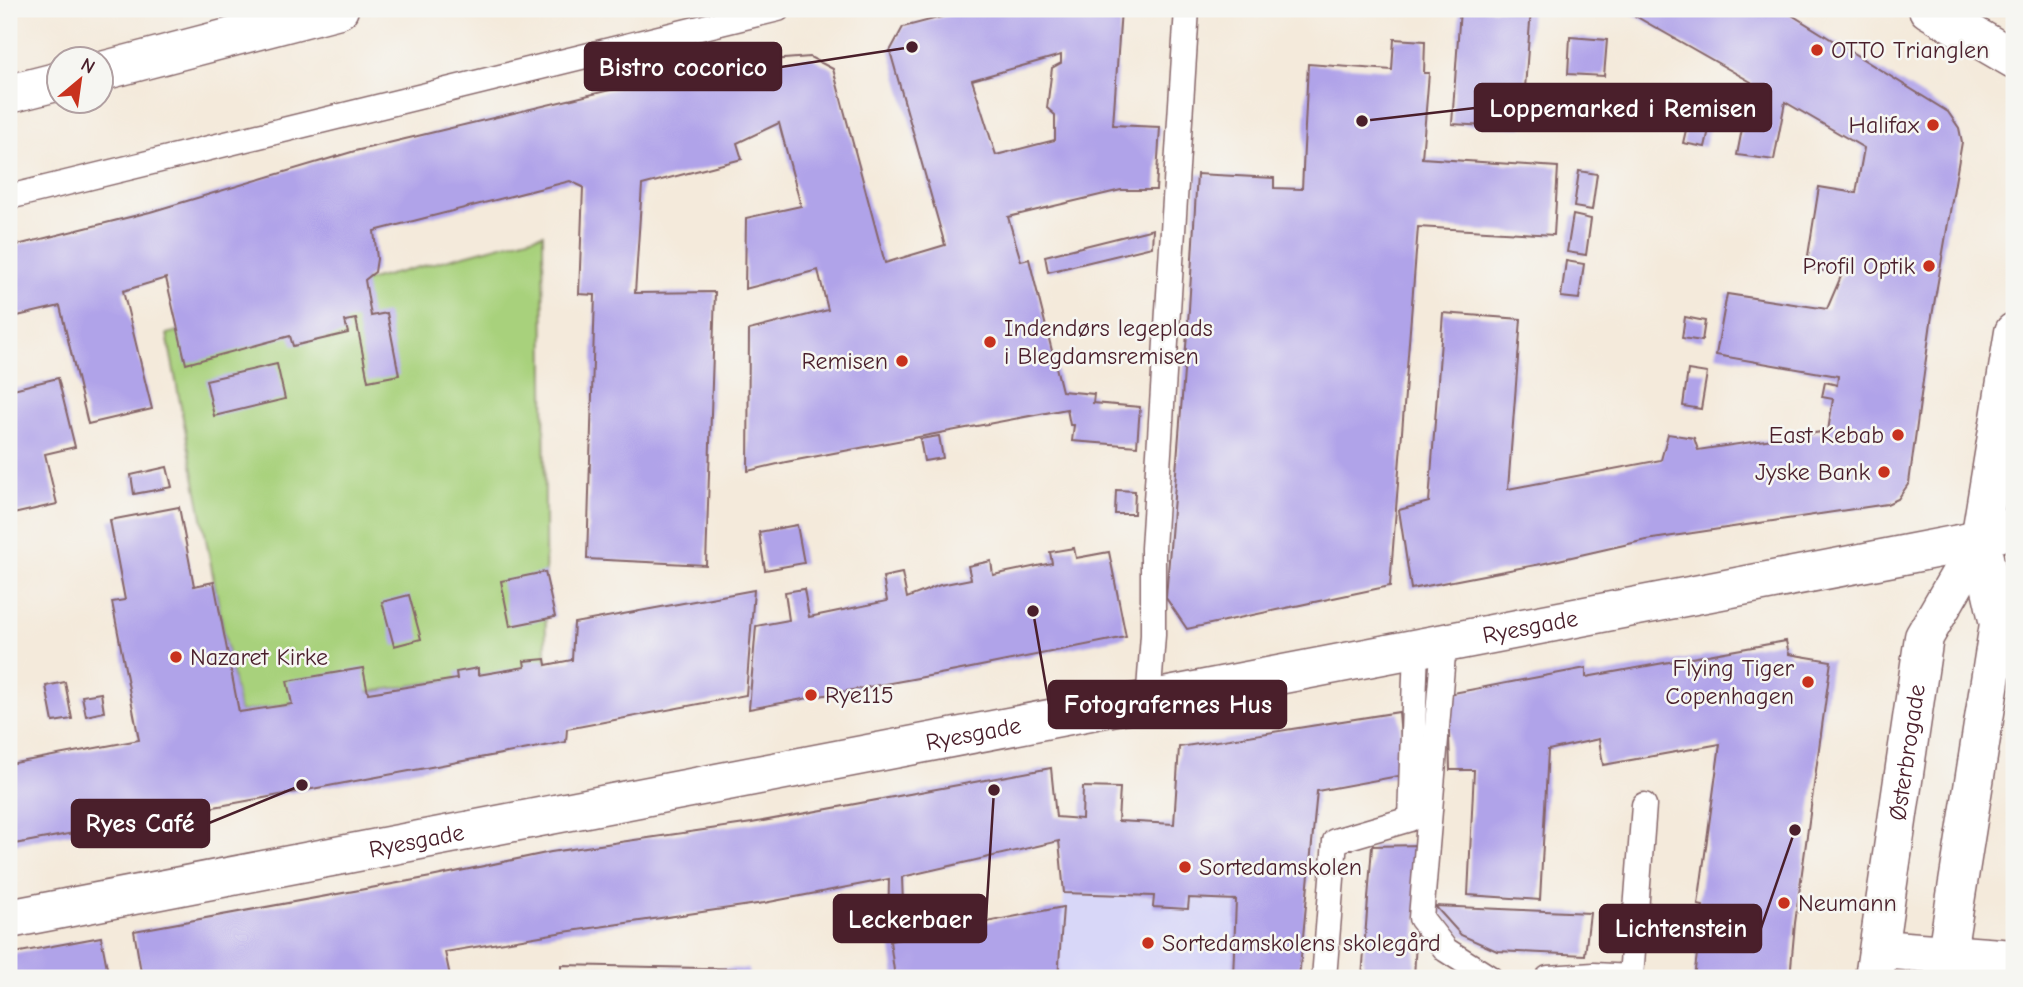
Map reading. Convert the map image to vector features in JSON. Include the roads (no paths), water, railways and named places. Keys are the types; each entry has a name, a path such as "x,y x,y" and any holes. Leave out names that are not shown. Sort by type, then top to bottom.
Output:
{"street":[{"path":"116,67 339,9"},
{"path":"1928,9 2014,59"},
{"path":"9,94 46,85"},
{"name":"Østerbrogade","path":"1945,966 1999,624 1997,533 2014,332"},
{"name":"Ryesgade","path":"9,919 1430,646 1997,533"},
{"name":"Østerbrogade","path":"1876,964 1924,637 1997,533"},
{"path":"1876,964 1945,966 2014,959"}],"lane":[{"path":"9,197 778,9"},
{"path":"1150,700 1153,548 1187,9"},
{"path":"1324,978 1335,841 1410,819 1430,646"},
{"path":"1430,646 1421,918 1446,950 1490,978"},
{"path":"1548,978 1594,975 1631,977 1644,805"}],"place":[{"name":"Bistro cocorico","path":"912,47"},
{"name":"OTTO Trianglen","path":"1817,50"},
{"name":"Loppemarked i Remisen","path":"1362,121"},
{"name":"Halifax","path":"1933,125"},
{"name":"Profil Optik","path":"1929,266"},
{"name":"Indendørs legeplads i Blegdamsremisen","path":"990,342"},
{"name":"Remisen","path":"902,361"},
{"name":"East Kebab","path":"1898,435"},
{"name":"Jyske Bank","path":"1884,472"},
{"name":"Fotografernes Hus","path":"1033,611"},
{"name":"Nazaret Kirke","path":"176,657"},
{"name":"Flying Tiger Copenhagen","path":"1808,682"},
{"name":"Rye115","path":"811,695"},
{"name":"Ryes Café","path":"302,785"},
{"name":"Leckerbaer","path":"994,790"},
{"name":"Lichtenstein","path":"1795,830"},
{"name":"Sortedamskolen","path":"1185,867"},
{"name":"Neumann","path":"1784,903"},
{"name":"Sortedamskolens skolegård","path":"1148,943"}]}
